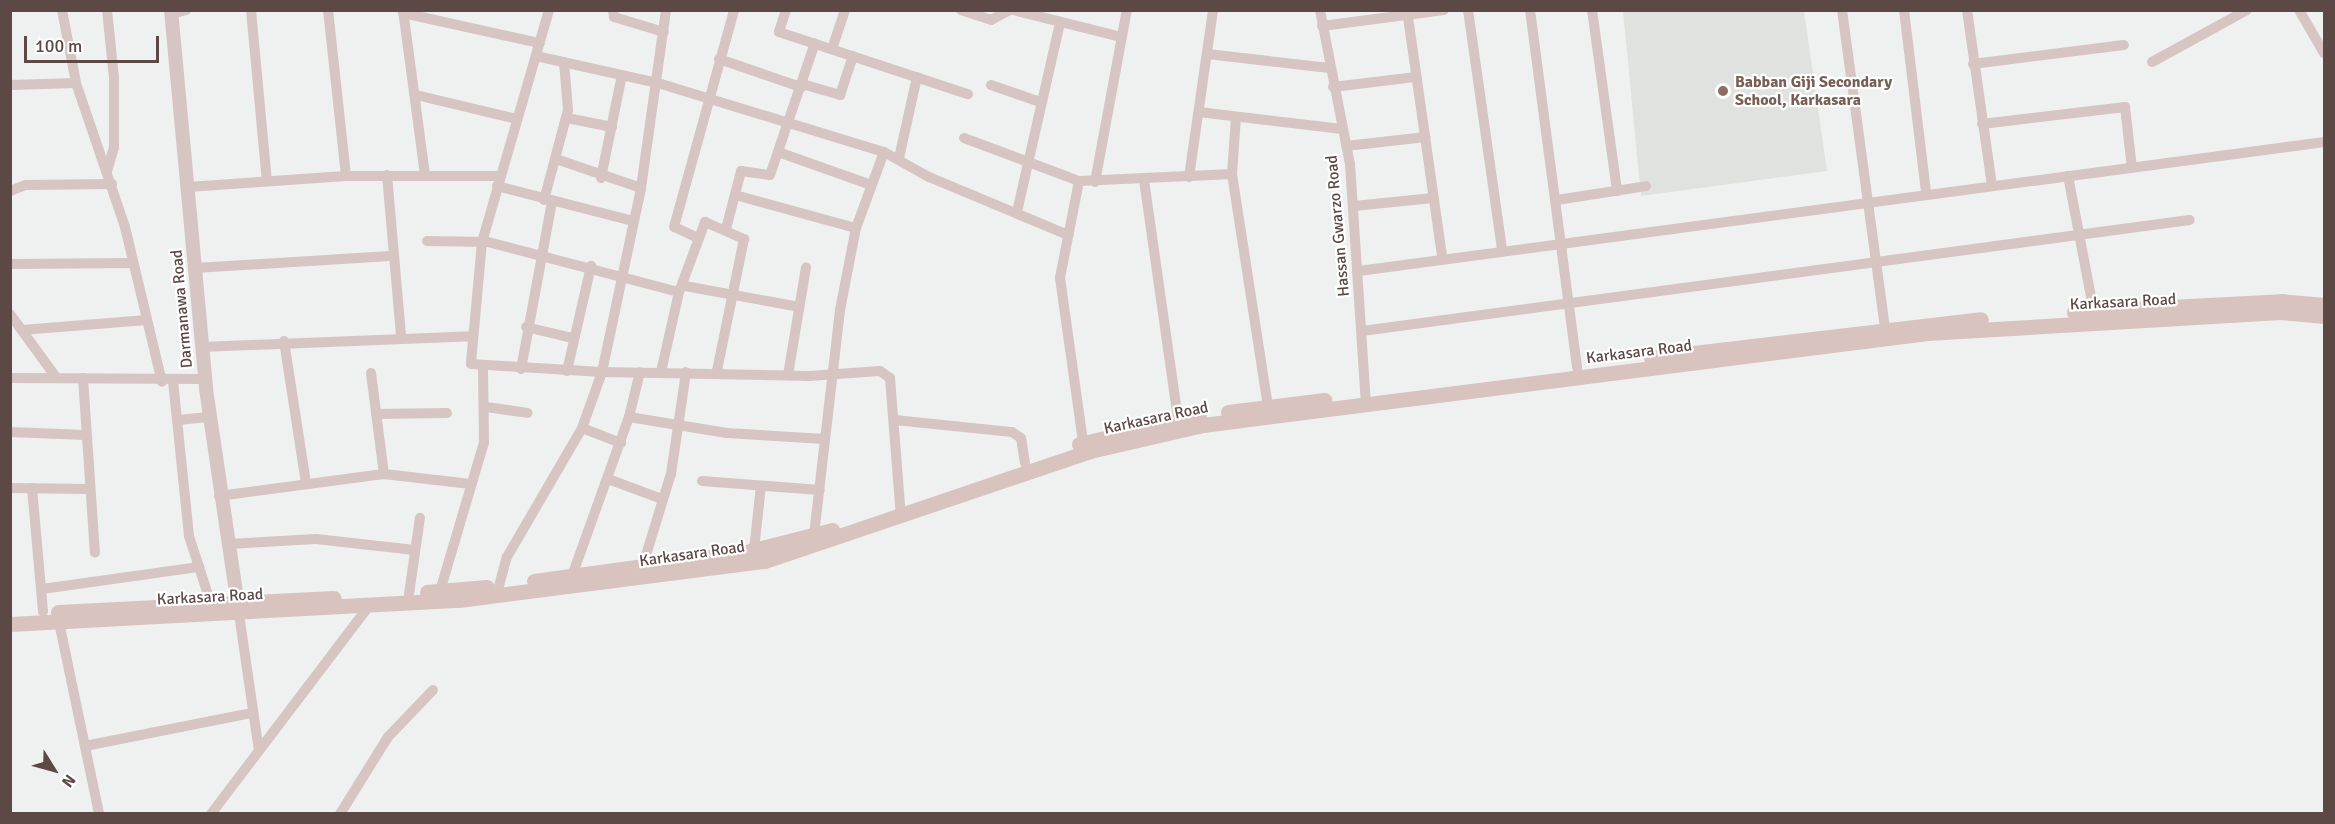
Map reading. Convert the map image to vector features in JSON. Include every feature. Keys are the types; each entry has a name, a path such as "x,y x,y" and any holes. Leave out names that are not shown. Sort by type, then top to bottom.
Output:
{"main road":[{"name":"Karkasara Road","path":"10,614 211,604 238,608 369,606 672,576 765,561 872,521 1084,448 1203,425 1577,368 1885,332 2281,301 2325,305"},
{"name":"Karkasara Road","path":"2095,316 2280,312 2325,316"},
{"name":"Karkasara Road","path":"899,512 1025,463 1178,420 1268,407 1366,400 1885,332"},
{"name":"Karkasara Road","path":"10,624 59,622 499,586 754,550 872,521"}],"street":[{"path":"62,10 76,83 112,184 147,320 179,420 189,536 211,604"},
{"path":"107,10 114,78 114,147 107,171"},
{"path":"171,12 186,10"},
{"path":"251,10 267,181"},
{"path":"328,10 346,176"},
{"path":"549,10 482,242 471,364 483,367 567,371 717,371 788,375 872,370 890,378 895,420 899,512"},
{"path":"613,10 614,17 664,32"},
{"path":"499,586 512,547 582,428 602,372 620,273 641,188 658,82 666,10"},
{"path":"698,238 674,227 734,10"},
{"path":"786,10 779,32 968,94"},
{"path":"832,49 845,10"},
{"path":"961,10 1006,13 1121,38"},
{"path":"1095,182 1127,10"},
{"path":"1189,177 1213,10"},
{"name":"Hassan Gwarzo Road","path":"1320,10 1329,68 1346,146 1354,206 1366,400"},
{"path":"1322,26 1407,13 1444,10"},
{"path":"1468,10 1502,249"},
{"path":"1530,10 1557,200 1560,244 1577,368"},
{"path":"1592,10 1617,191"},
{"path":"1842,10 1865,201 1885,332"},
{"path":"1904,10 1926,193"},
{"path":"1967,10 1992,186"},
{"path":"2152,62 2247,10"},
{"path":"2313,10 2301,13 2325,53"},
{"name":"Darmanawa Road","path":"171,12 205,379 219,496 238,608"},
{"path":"425,174 403,12 436,14 540,43"},
{"path":"1407,13 1442,256"},
{"path":"1017,212 1040,102 1060,23"},
{"path":"726,229 743,170 767,177 778,152 815,43"},
{"path":"1973,64 2124,45"},
{"path":"1207,54 1329,68"},
{"path":"536,56 658,82 884,152 899,158 929,177 1068,234"},
{"path":"719,59 801,85 840,94 853,56"},
{"path":"521,369 526,327 542,253 548,201 567,117 564,62"},
{"path":"601,178 622,75"},
{"path":"899,158 917,77"},
{"path":"1333,87 1416,77"},
{"path":"10,85 76,83"},
{"path":"991,85 1040,102"},
{"path":"416,95 517,119"},
{"path":"1982,124 2125,107 2132,168"},
{"path":"1199,112 1342,129"},
{"path":"567,117 612,128"},
{"path":"1236,117 1232,174 1268,407"},
{"path":"1346,146 1425,137"},
{"path":"964,138 1080,182 1232,174"},
{"path":"1359,271 1442,256 1560,244 1865,201 2325,142"},
{"path":"778,152 871,185"},
{"path":"814,535 830,374 855,228 884,152"},
{"path":"556,159 601,178 641,188"},
{"path":"188,187 346,176 425,174 498,181 548,201 633,221"},
{"path":"387,175 401,336"},
{"path":"2068,176 2095,316"},
{"path":"1144,180 1178,420"},
{"path":"1080,182 1060,279 1084,448"},
{"path":"10,191 26,185 112,184"},
{"path":"1557,200 1646,186"},
{"path":"735,195 855,228"},
{"path":"1354,206 1434,198"},
{"path":"1362,331 2079,238 2190,220"},
{"path":"661,372 682,289 705,222 726,229 744,239 717,371"},
{"path":"427,241 482,242 542,253 682,289 799,307"},
{"path":"195,268 394,256"},
{"path":"10,264 133,263"},
{"path":"567,371 572,338 591,266"},
{"path":"788,375 806,267"},
{"path":"10,314 55,376"},
{"path":"22,330 147,320"},
{"path":"526,327 572,338"},
{"path":"202,346 401,336 472,336"},
{"path":"284,341 306,483"},
{"path":"440,591 484,442 486,408 483,367"},
{"path":"572,576 621,443 640,372"},
{"path":"642,567 662,499 679,426 686,372"},
{"path":"370,373 384,474"},
{"path":"10,378 55,376 167,381 205,379"},
{"path":"83,378 88,489 95,554"},
{"path":"486,408 528,413"},
{"path":"376,414 447,413"},
{"path":"179,420 210,417"},
{"path":"629,417 679,426 825,439"},
{"path":"895,420 1012,432 1021,438 1025,463"},
{"path":"582,428 621,443"},
{"path":"10,432 86,435"},
{"path":"219,496 384,474 470,484"},
{"path":"608,479 662,499"},
{"path":"702,481 820,490"},
{"path":"754,550 761,486"},
{"path":"10,488 88,489"},
{"path":"32,488 43,612"},
{"path":"409,594 420,518"},
{"path":"228,544 316,540 414,550"},
{"path":"42,589 199,567"},
{"path":"211,813 369,606"},
{"path":"238,608 251,713 259,751"},
{"path":"59,622 99,813"},
{"path":"340,813 388,737 433,690"},
{"path":"85,746 251,713"}],"shaded area":[{"name":"Babban Giji Secondary School, Karkasara","path":"1623,11 1804,11 1827,171 1641,196"}],"place":[{"name":"Babban Giji Secondary School, Karkasara","path":"1723,91"}]}
